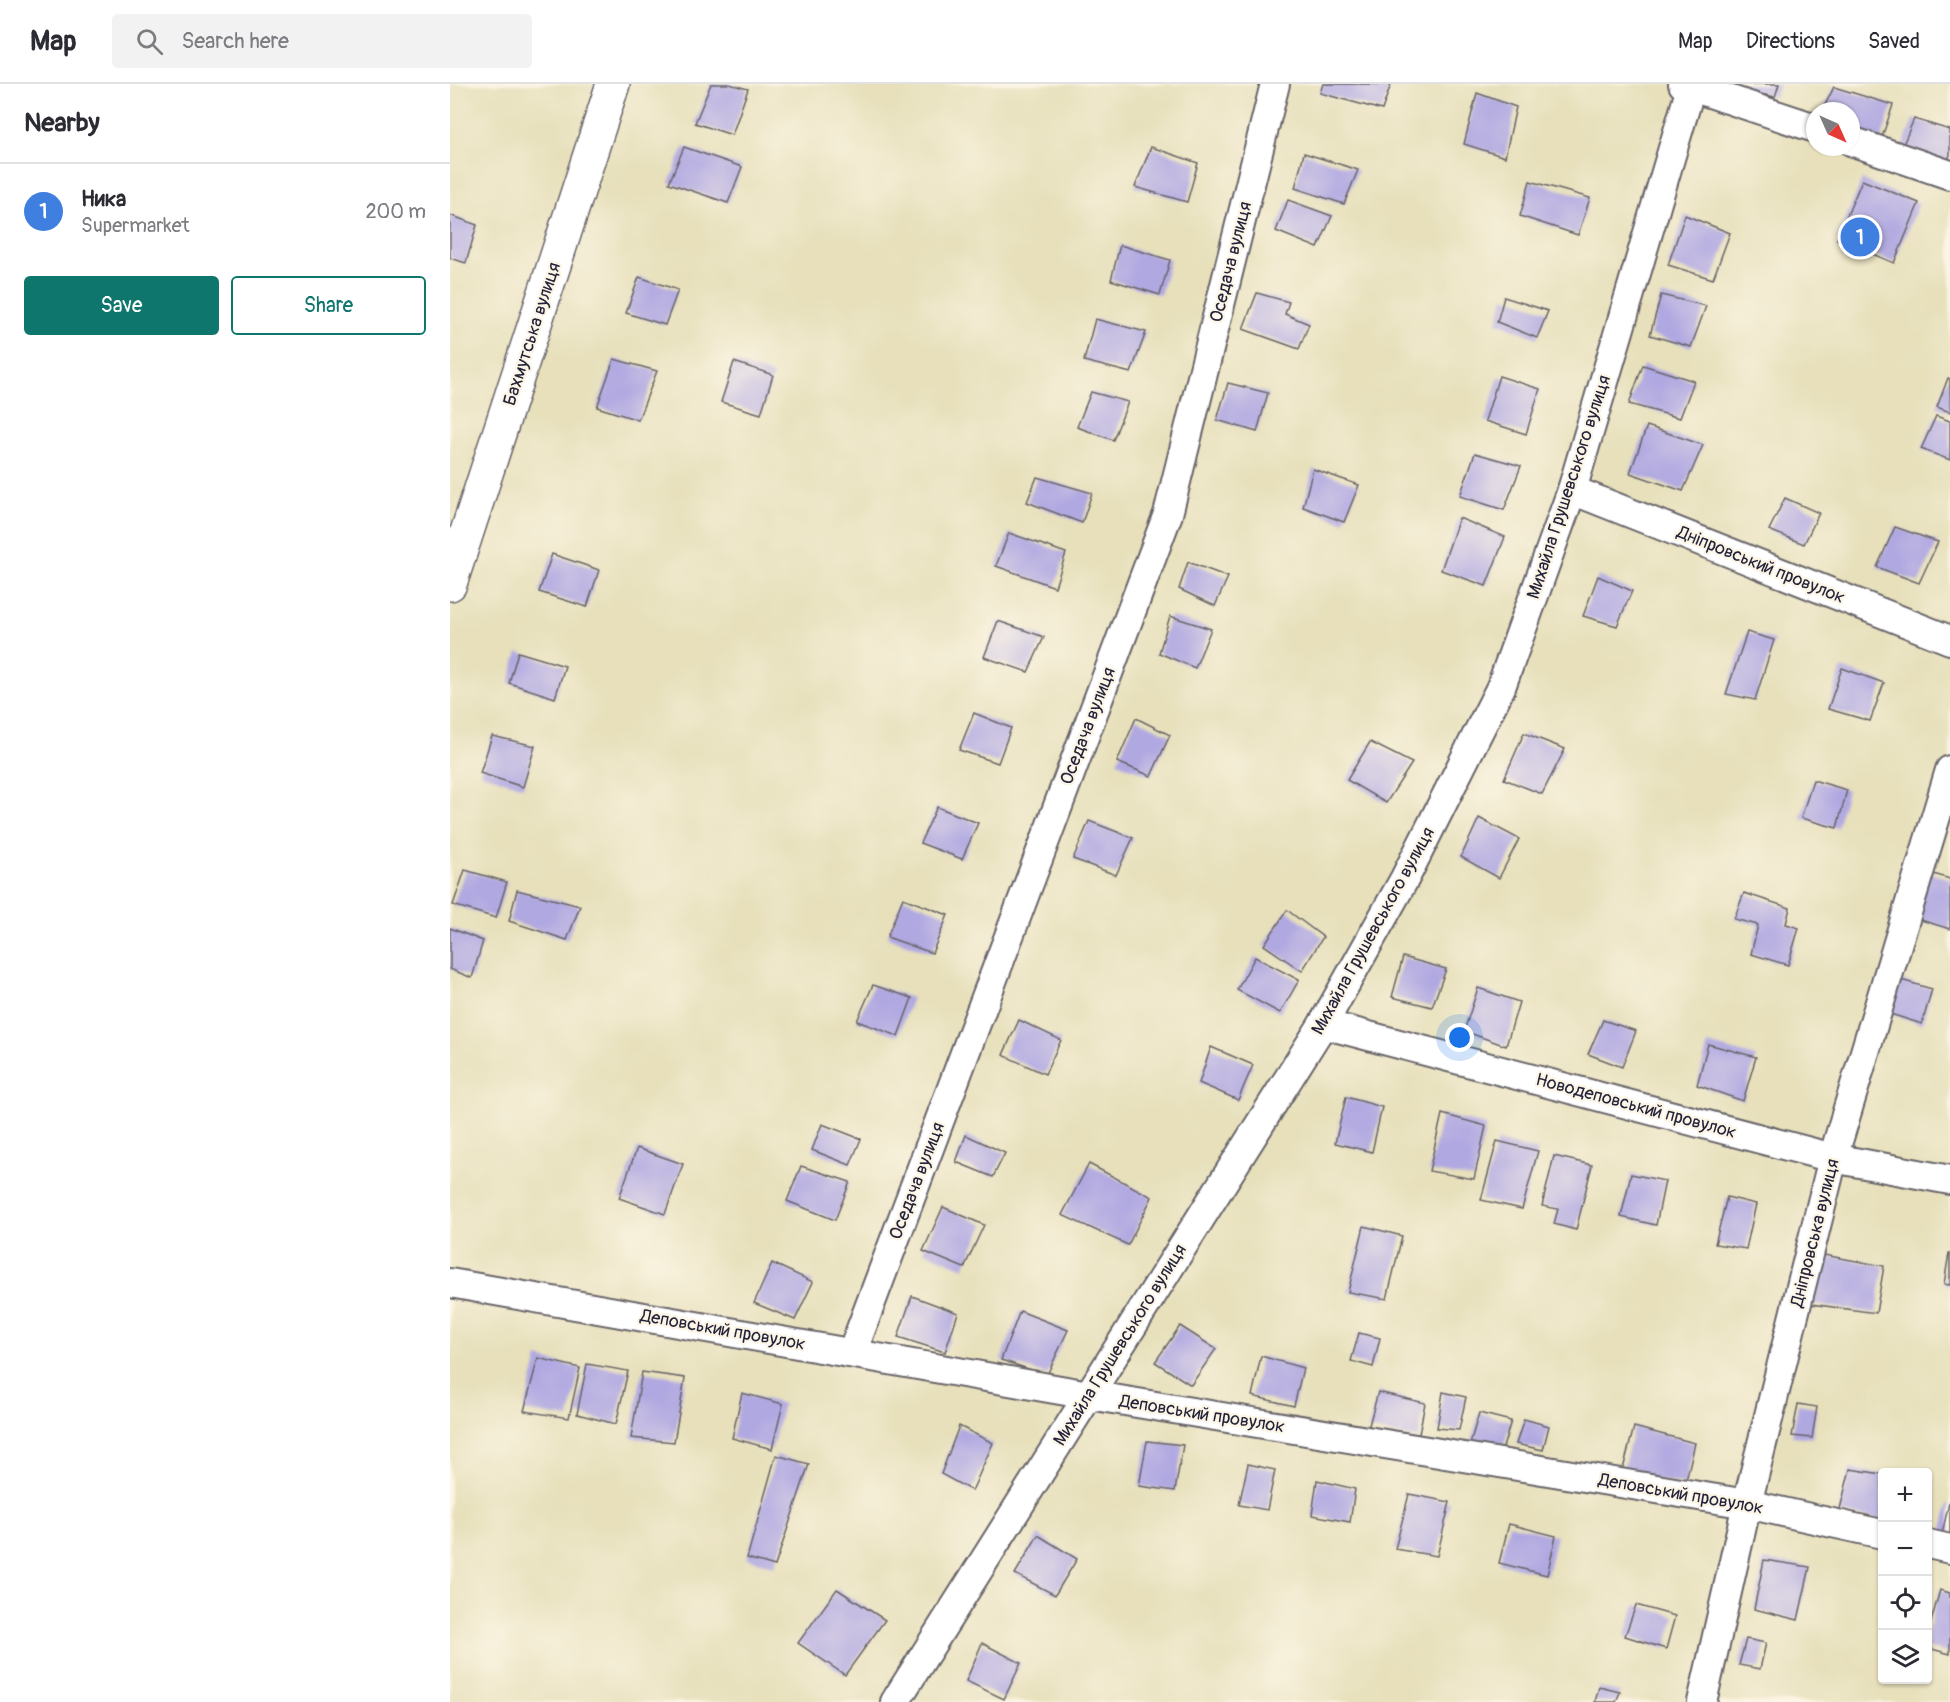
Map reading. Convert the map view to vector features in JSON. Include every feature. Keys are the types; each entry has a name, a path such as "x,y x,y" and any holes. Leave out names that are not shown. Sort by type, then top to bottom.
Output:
{"street":[{"name":"Бахмутська вулиця","path":"450,585 614,84"},
{"name":"Оседача вулиця","path":"852,1353 1168,514 1275,84"},
{"path":"1689,85 1806,125"},
{"name":"Михайла Грушевського вулиця","path":"895,1702 1323,1024 1405,878 1501,687 1572,490 1689,85"},
{"path":"1860,144 1950,175"},
{"name":"Дніпровський провулок","path":"1572,490 1950,640"},
{"name":"Дніпровська вулиця","path":"1702,1702 1833,1158 1950,770"},
{"name":"Новодеповський провулок","path":"1323,1024 1833,1158 1950,1180"},
{"name":"Деповський провулок","path":"450,1283 1089,1395 1748,1504 1878,1533"},
{"path":"1932,1545 1950,1549"}],"building":[{"path":"711,84 729,84 748,89 732,135 695,123"},
{"path":"1323,84 1391,84 1382,110 1320,93"},
{"path":"1733,84 1779,84 1775,97 1765,95 1764,101 1731,91"},
{"path":"1834,87 1893,105 1881,140 1860,132 1860,102 1826,102"},
{"path":"1477,93 1516,107 1505,157 1464,144"},
{"path":"1914,119 1950,130 1950,155 1947,162 1902,147"},
{"path":"684,147 742,167 728,203 669,183"},
{"path":"1151,147 1198,163 1187,202 1135,187"},
{"path":"1304,153 1358,170 1344,204 1295,188"},
{"path":"1862,180 1919,203 1894,263 1837,239"},
{"path":"1530,181 1590,198 1578,235 1520,216"},
{"path":"1288,200 1332,216 1318,248 1276,231"},
{"path":"450,215 477,225 466,263 450,258"},
{"path":"1685,215 1730,233 1713,279 1668,265"},
{"path":"1120,245 1170,260 1160,295 1111,280"},
{"path":"639,277 678,290 665,325 626,313"},
{"path":"1257,293 1289,302 1285,314 1309,324 1299,349 1243,329"},
{"path":"1661,295 1706,306 1691,347 1650,335"},
{"path":"1504,297 1548,311 1537,338 1497,322"},
{"path":"1095,319 1146,332 1131,373 1084,361"},
{"path":"614,359 657,371 638,420 597,407"},
{"path":"734,362 773,375 761,414 721,402"},
{"path":"1643,365 1694,381 1680,418 1629,404"},
{"path":"1499,376 1540,389 1526,434 1485,421"},
{"path":"1948,378 1950,379 1950,412 1937,407"},
{"path":"1228,383 1268,393 1257,432 1217,420"},
{"path":"1091,392 1128,402 1113,440 1077,427"},
{"path":"1936,416 1950,421 1950,460 1921,449"},
{"path":"1647,426 1703,445 1683,491 1630,473"},
{"path":"1475,453 1521,466 1504,510 1460,496"},
{"path":"1313,469 1359,485 1344,522 1303,507"},
{"path":"1037,477 1092,493 1082,523 1027,502"},
{"path":"1785,498 1819,513 1804,544 1769,530"},
{"path":"1459,518 1505,537 1486,586 1441,570"},
{"path":"1895,527 1938,542 1919,583 1877,567"},
{"path":"1009,533 1066,553 1055,587 996,566"},
{"path":"552,554 599,570 587,607 539,592"},
{"path":"1188,562 1228,577 1215,606 1179,589"},
{"path":"1598,576 1632,591 1617,626 1583,616"},
{"path":"1170,616 1211,629 1195,668 1159,653"},
{"path":"998,621 1044,637 1028,672 984,657"},
{"path":"1747,632 1774,640 1755,700 1726,694"},
{"path":"518,652 565,666 555,698 509,683"},
{"path":"1842,668 1884,683 1870,721 1828,709"},
{"path":"974,713 1011,728 998,763 959,750"},
{"path":"1136,718 1170,735 1151,776 1117,762"},
{"path":"1524,733 1565,749 1542,794 1504,779"},
{"path":"492,736 535,746 523,787 480,773"},
{"path":"1370,742 1412,763 1386,803 1347,780"},
{"path":"1813,780 1847,790 1837,828 1801,818"},
{"path":"937,807 978,823 962,859 920,843"},
{"path":"1479,818 1519,839 1499,878 1461,857"},
{"path":"1089,821 1133,838 1116,875 1073,859"},
{"path":"465,870 507,882 496,918 453,905"},
{"path":"1924,871 1950,879 1950,929 1911,917"},
{"path":"517,890 580,906 567,940 509,921"},
{"path":"1744,893 1790,908 1786,924 1799,928 1788,965 1751,954 1758,925 1734,919"},
{"path":"903,898 948,915 932,953 887,937"},
{"path":"1287,910 1323,937 1302,971 1264,945"},
{"path":"450,928 483,941 472,978 450,969"},
{"path":"1255,957 1299,980 1280,1013 1237,990"},
{"path":"1403,957 1446,969 1432,1007 1392,997"},
{"path":"1894,978 1932,989 1922,1024 1884,1012"},
{"path":"873,985 912,998 898,1036 857,1021"},
{"path":"1478,988 1519,1002 1506,1046 1464,1031"},
{"path":"1019,1020 1061,1040 1045,1074 1003,1055"},
{"path":"1603,1020 1636,1031 1622,1067 1588,1054"},
{"path":"1708,1044 1756,1057 1743,1101 1697,1085"},
{"path":"1211,1047 1253,1065 1238,1100 1199,1083"},
{"path":"1346,1097 1382,1107 1372,1152 1335,1143"},
{"path":"1442,1114 1486,1126 1474,1179 1429,1171"},
{"path":"822,1124 861,1139 850,1165 812,1150"},
{"path":"966,1135 1005,1153 993,1177 956,1162"},
{"path":"1497,1141 1538,1151 1522,1209 1481,1200"},
{"path":"637,1148 683,1164 665,1214 619,1198"},
{"path":"1554,1156 1592,1165 1576,1230 1554,1224 1558,1209 1542,1206"},
{"path":"1089,1164 1152,1197 1128,1245 1062,1215"},
{"path":"801,1166 850,1182 835,1220 787,1201"},
{"path":"1631,1174 1665,1181 1656,1225 1621,1217"},
{"path":"1727,1197 1756,1204 1746,1249 1715,1244"},
{"path":"943,1207 984,1225 964,1268 923,1251"},
{"path":"1364,1226 1402,1236 1387,1299 1348,1292"},
{"path":"1950,1253 1950,1285 1944,1284"},
{"path":"1824,1255 1884,1266 1876,1313 1811,1304"},
{"path":"772,1263 813,1282 795,1320 754,1303"},
{"path":"912,1296 958,1313 945,1352 898,1337"},
{"path":"1020,1311 1068,1330 1047,1375 1001,1360"},
{"path":"1180,1326 1216,1349 1191,1385 1155,1362"},
{"path":"1359,1333 1380,1338 1373,1367 1351,1361"},
{"path":"1261,1356 1303,1368 1294,1406 1252,1396"},
{"path":"538,1358 580,1368 569,1418 524,1411"},
{"path":"587,1364 628,1371 616,1424 577,1414"},
{"path":"642,1372 685,1378 674,1442 631,1438"},
{"path":"1378,1392 1425,1403 1418,1439 1368,1429"},
{"path":"1443,1392 1466,1397 1459,1430 1437,1428"},
{"path":"742,1393 783,1404 772,1449 732,1438"},
{"path":"1798,1404 1817,1407 1812,1438 1792,1436"},
{"path":"1479,1413 1511,1421 1501,1454 1469,1447"},
{"path":"1524,1419 1549,1426 1543,1450 1516,1444"},
{"path":"959,1426 993,1443 972,1491 941,1474"},
{"path":"1634,1427 1695,1443 1685,1485 1622,1473"},
{"path":"1147,1441 1183,1445 1175,1491 1139,1486"},
{"path":"776,1455 809,1464 775,1566 747,1558"},
{"path":"1248,1464 1275,1470 1267,1510 1239,1505"},
{"path":"1850,1469 1878,1473 1878,1519 1839,1513"},
{"path":"1317,1480 1355,1489 1350,1522 1312,1515"},
{"path":"1409,1494 1450,1502 1437,1556 1395,1549"},
{"path":"1950,1504 1950,1540 1941,1538"},
{"path":"1509,1524 1556,1536 1547,1575 1499,1563"},
{"path":"1038,1535 1077,1559 1055,1595 1015,1574"},
{"path":"1764,1560 1810,1567 1798,1620 1754,1609"},
{"path":"837,1589 885,1620 845,1675 798,1643"},
{"path":"1940,1590 1950,1593 1950,1654 1932,1649 1932,1618"},
{"path":"1636,1605 1675,1616 1666,1649 1625,1636"},
{"path":"1746,1639 1766,1643 1760,1669 1739,1665"},
{"path":"982,1643 1021,1663 1004,1699 966,1681"},
{"path":"1599,1687 1620,1692 1616,1702 1595,1702"}],"place":[{"name":"Ника","path":"1860,237"}]}
